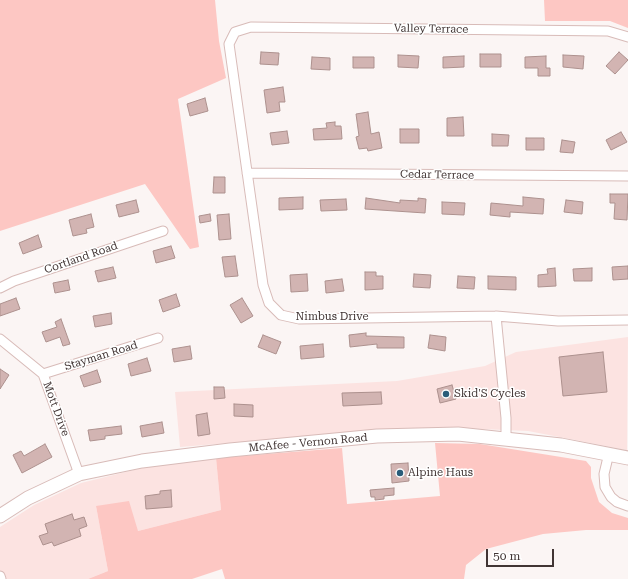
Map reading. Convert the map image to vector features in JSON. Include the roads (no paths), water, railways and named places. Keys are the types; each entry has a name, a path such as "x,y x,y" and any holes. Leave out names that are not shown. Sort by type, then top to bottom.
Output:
{"main road":[{"name":"McAfee - Vernon Road","path":"0,516 28,498 79,474 123,464 193,454 377,436 458,434 506,438 561,445 609,453 628,458"}],"street":[{"name":"Valley Terrace","path":"234,32 251,27 608,31 628,37"},
{"name":"Nimbus Drive","path":"234,32 229,44 263,285 269,303 281,315 298,319 496,316 558,321 628,320"},
{"name":"Cedar Terrace","path":"247,173 628,176"},
{"name":"Cortland Road","path":"0,288 14,281 163,230"},
{"path":"496,316 506,418 506,438"},
{"name":"Stayman Road","path":"43,374 158,338"},
{"name":"Mott Drive","path":"0,339 43,374 79,474"},
{"path":"609,453 604,474 605,487 611,497 617,502 628,506"}],"place":[{"name":"Skid'S Cycles","path":"446,394"},
{"name":"Alpine Haus","path":"400,473"}]}
